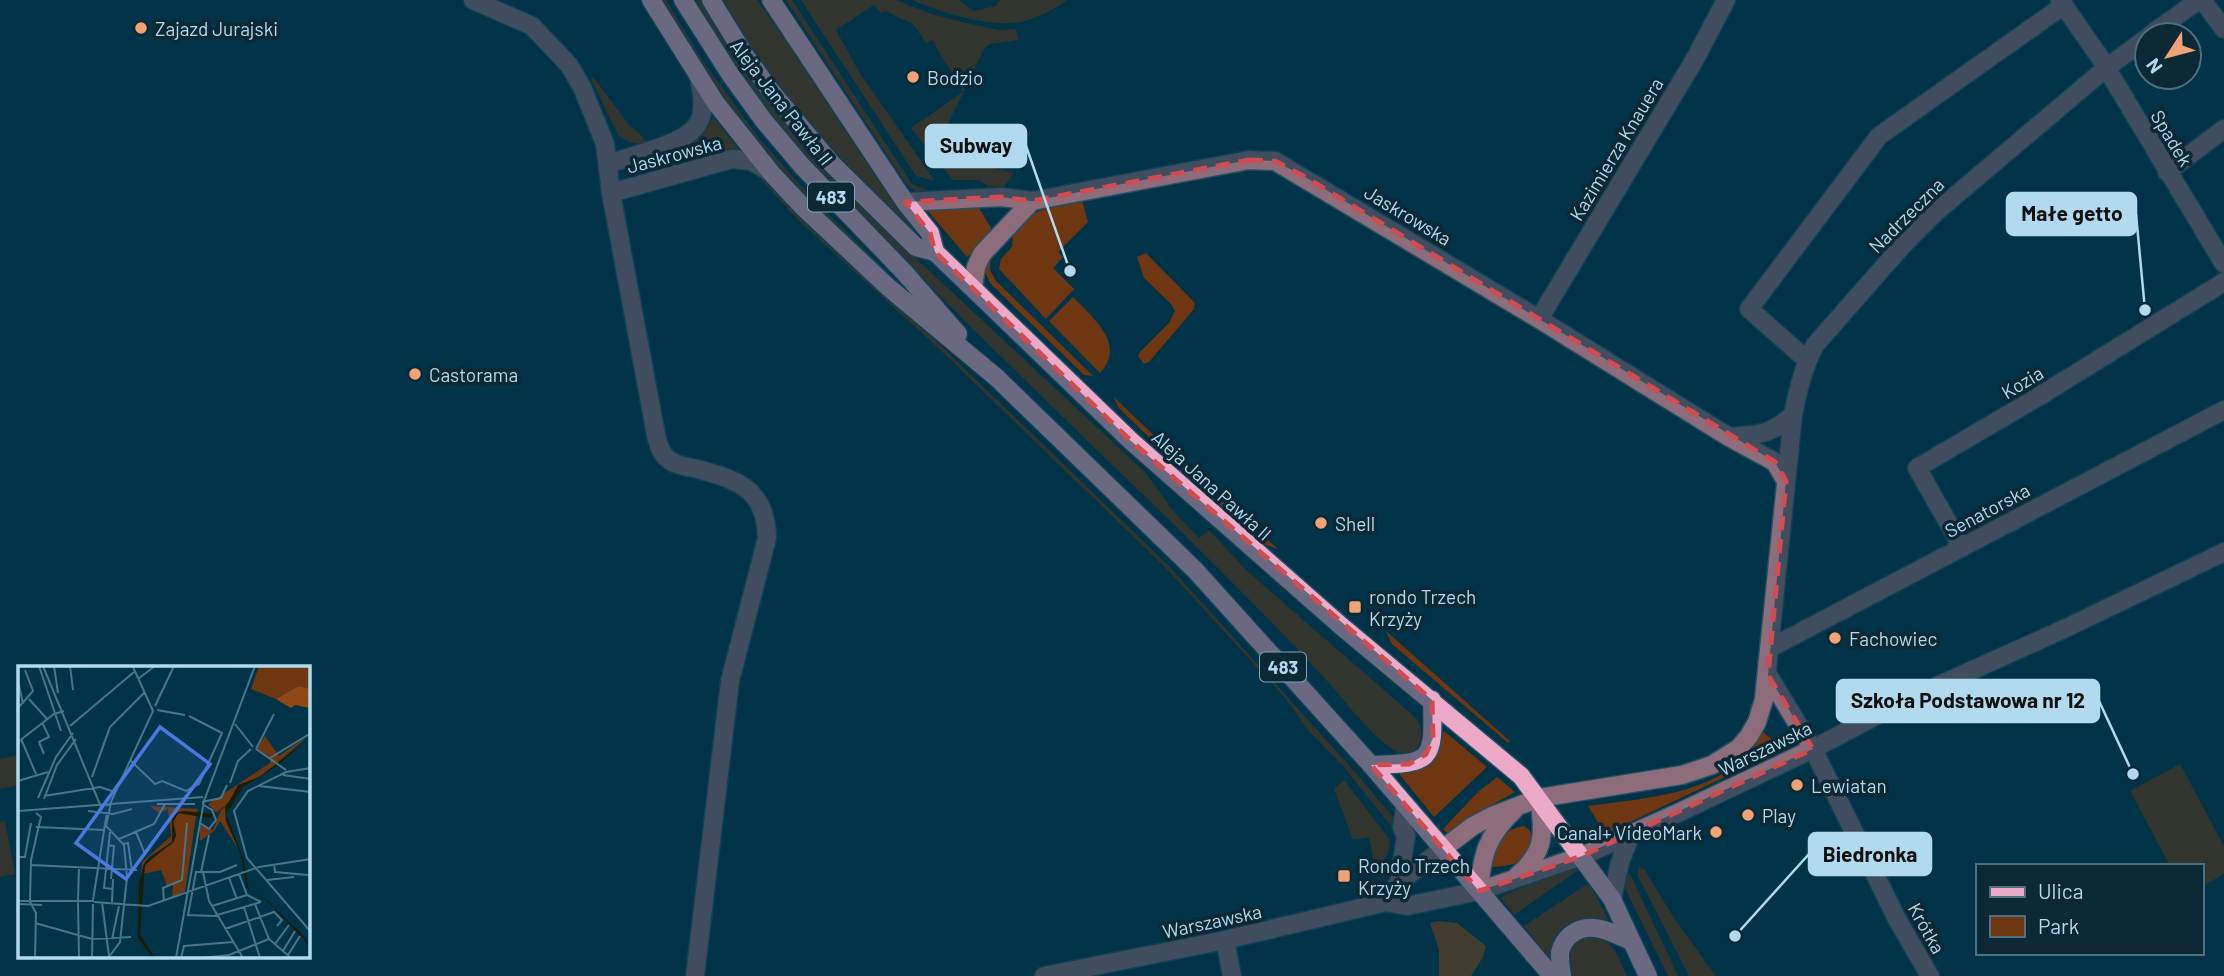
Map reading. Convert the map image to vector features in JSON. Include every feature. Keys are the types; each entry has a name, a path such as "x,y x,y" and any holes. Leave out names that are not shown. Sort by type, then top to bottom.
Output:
{"main road":[{"name":"Aleja Jana Pawła II","path":"651,0 715,102 773,175 888,287 997,378 1195,570 1371,765 1551,976"},
{"name":"Aleja Jana Pawła II","path":"683,0 730,74 787,148 904,272 997,378"},
{"path":"710,0 744,54 832,164 916,247 935,252"},
{"name":"Aleja Jana Pawła II","path":"771,0 905,202 930,233 935,252 1130,441 1341,626 1521,776 1612,898 1648,976"},
{"path":"1371,765 1409,764 1426,754 1433,738 1432,701"},
{"path":"1562,976 1560,953 1573,933 1589,927 1602,929 1631,941"}],"street":[{"name":"Jaskrowska","path":"473,0 531,26 569,65 582,88 600,132 608,164 611,193 732,159 751,161 773,175"},
{"name":"Kazimierza Knauera","path":"1539,319 1695,59 1726,0"},
{"path":"2200,0 2224,29"},
{"name":"Nadrzeczna","path":"2170,21 2200,0"},
{"path":"1807,360 1749,309 1879,136 2062,2"},
{"name":"Spadek","path":"2062,2 2224,264"},
{"name":"Nadrzeczna","path":"1739,748 1749,736 1761,712 1768,675 1794,415 1799,384 1807,360 1827,330 1936,212 2133,48"},
{"name":"Jaskrowska","path":"608,164 677,142 690,134 702,114 699,78"},
{"path":"2167,172 2224,129"},
{"name":"Jaskrowska","path":"905,202 1001,197 1032,201 1249,160 1275,161 1539,319 1729,437 1775,462 1786,481"},
{"path":"611,193 659,446 670,461 728,477 742,484 755,495 766,523 766,538 730,681 695,976"},
{"path":"973,288 976,267 982,254 1032,201"},
{"name":"Kozia","path":"1962,547 1917,468 2049,391 2224,282"},
{"name":"Senatorska","path":"1769,648 2224,410"},
{"path":"1729,437 1766,433 1794,415"},
{"name":"Warszawska","path":"1044,976 1224,940 1387,902 1407,906 1479,891 1582,856 1813,749 1904,701 2224,552"},
{"name":"Krótka","path":"1768,675 1813,749 1898,921 1930,976"},
{"path":"1791,713 1815,728 1839,735"},
{"name":"Warszawska","path":"1387,902 1399,882 1473,826 1518,806 1539,798 1682,775 1712,765 1739,748"},
{"path":"1516,878 1531,864 1542,843 1539,798"},
{"path":"1479,891 1486,847 1500,823 1518,806"},
{"name":"Warszawska","path":"1399,882 1406,836 1402,827 1405,807"},
{"path":"1612,898 1620,862 1631,834"},
{"path":"1224,940 1232,976"}],"highlighted area":[{"path":"1249,160 1275,161 1305,177 1775,462 1786,481 1768,675 1813,749 1582,856 1479,891 1371,765 1409,764 1426,754 1433,738 1432,700 1131,441 935,252 930,233 905,202 1001,197 1032,201"}],"green space":[{"path":"661,0 666,0 703,61 759,138 810,196 897,281 823,213 755,139 714,86"},
{"path":"696,0 700,0 758,90 811,156 878,223 1145,472 1175,513 1199,538 1209,530 1247,571 1415,717 1421,731 1421,739 1414,751 1402,754 1376,736 1236,586 863,219 772,116 737,68"},
{"path":"722,0 757,0 927,242 924,245 794,108 747,42"},
{"path":"786,0 792,0 912,184 932,192 915,191 903,179"},
{"path":"801,0 896,0 931,14 975,25 999,30 1016,29 1018,40 990,44 984,49 950,120 940,149 944,155 1014,173 1004,187 988,186 979,180 953,180 911,128 963,92 932,40 926,43 913,24 885,11 881,13 874,5 836,30 859,72 935,181 916,176"},
{"path":"913,0 959,0 974,11 996,6 1000,0 1068,0 1052,10 1024,21 998,23 938,10"},
{"path":"590,77 594,78 629,125 647,143 631,142 618,135"},
{"path":"713,117 739,150 670,169 666,155 695,142"},
{"path":"754,172 761,175 832,248 938,343 1169,566 1355,772 1393,817 1399,836 1343,766 1307,729 1286,699 1166,568 936,346 798,220"},
{"path":"1082,200 1088,222 1058,252 1063,257 1053,268 1074,289 1046,319 999,269 1001,259 1012,247 1013,233 1029,216"},
{"path":"976,203 994,233 967,257 926,209"},
{"path":"1146,253 1195,303 1194,309 1149,362 1144,364 1138,356 1140,352 1169,323 1175,311 1144,278 1137,257"},
{"path":"991,256 990,270 996,281 1093,376 1084,375 990,283 984,264"},
{"path":"1073,297 1097,322 1109,342 1108,362 1100,373 1049,321"},
{"path":"1114,397 1220,499 1278,549 1266,545 1195,482 1118,407"},
{"path":"1386,631 1510,741 1508,743 1392,644"},
{"path":"1444,731 1487,767 1434,817 1400,775 1400,771 1413,771 1430,763 1438,753"},
{"path":"1763,732 1784,749 1605,834 1588,806 1662,795 1709,781 1730,769 1749,753"},
{"path":"18,755 18,785 0,789 0,759"},
{"path":"2180,764 2224,846 2224,874 2203,886 2203,864 2169,864 2130,791"},
{"path":"1497,777 1515,792 1471,817 1449,835 1443,829 1477,793"},
{"path":"1344,780 1390,840 1386,856 1375,868 1369,837 1353,840 1334,789"},
{"path":"5,821 15,874 0,877 0,822"},
{"path":"1524,826 1534,838 1523,858 1506,866 1490,867 1493,853 1504,835"},
{"path":"1577,865 1580,869 1514,915 1501,898 1504,895"},
{"path":"1638,868 1644,869 1674,918 1716,976 1689,976 1638,876"},
{"path":"1624,871 1630,874 1678,976 1668,976 1626,890 1623,882"},
{"path":"1589,883 1610,922 1607,924 1601,921 1550,959 1524,926"},
{"path":"1583,936 1593,936 1607,942 1616,953 1627,976 1573,976 1569,954"}],"shaded area":[{"path":"1430,923 1457,923 1486,946 1483,957 1471,976 1439,976 1439,950"}],"place":[{"name":"Zajazd Jurajski","path":"141,28"},
{"name":"Bodzio","path":"913,77"},
{"name":"Subway","path":"1070,271"},
{"name":"Małe getto","path":"2145,310"},
{"name":"Castorama","path":"415,374"},
{"name":"Shell","path":"1321,523"},
{"name":"rondo Trzech Krzyży","path":"1355,607"},
{"name":"Fachowiec","path":"1835,638"},
{"name":"Szkoła Podstawowa nr 12","path":"2133,774"},
{"name":"Lewiatan","path":"1797,785"},
{"name":"Play","path":"1748,815"},
{"name":"Canal+ VideoMark","path":"1716,832"},
{"name":"Rondo Trzech Krzyży","path":"1344,876"},
{"name":"Biedronka","path":"1735,936"}]}
